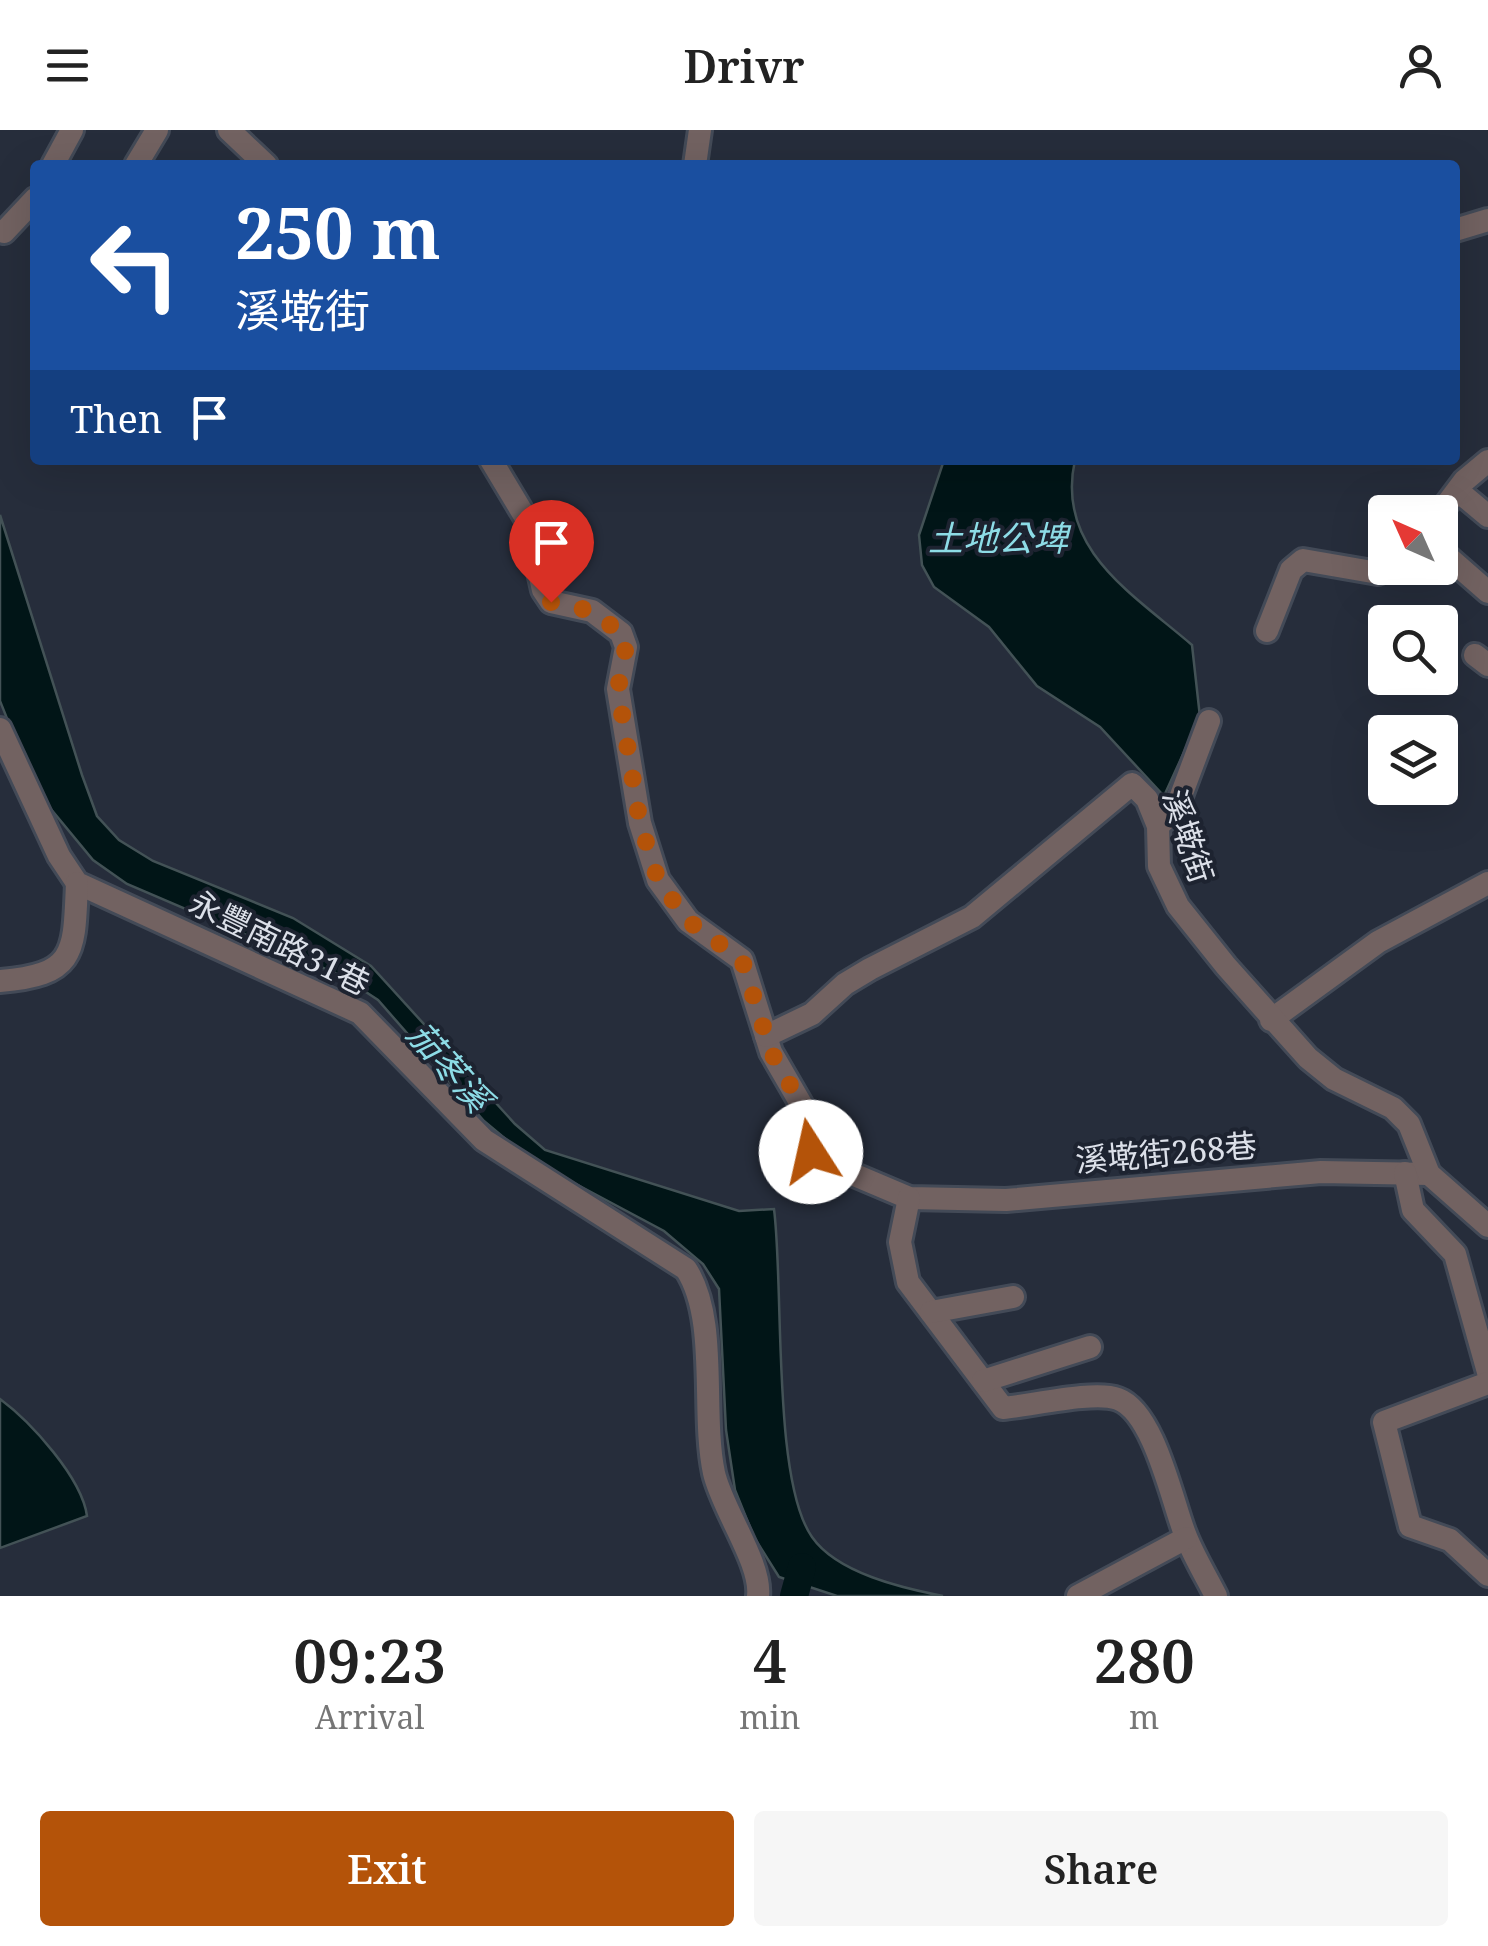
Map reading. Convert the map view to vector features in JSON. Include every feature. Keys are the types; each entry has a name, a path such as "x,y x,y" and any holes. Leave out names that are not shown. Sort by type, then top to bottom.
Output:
{"lane":[{"path":"56,160 72,130"},
{"path":"139,160 156,130"},
{"path":"229,130 261,160"},
{"path":"696,160 700,130"},
{"path":"4,232 30,204"},
{"path":"1460,229 1488,221"},
{"path":"1455,495 1488,461"},
{"path":"495,465 527,520 543,590 551,602 592,611 621,633 626,646 618,689 640,823 658,880 688,921 742,960 778,1068 808,1116 811,1152 824,1162 909,1198 902,1262 908,1282 1003,1408 1118,1398 1141,1422 1153,1444 1186,1538 1216,1596"},
{"path":"1458,491 1488,516"},
{"path":"1267,631 1291,570 1303,560 1368,572"},
{"path":"1458,566 1488,592"},
{"path":"1158,826 1176,809 1209,721"},
{"path":"0,728 59,856 77,883 74,943 57,968 36,980 0,982"},
{"name":"溪墘街","path":"766,1036 812,1014 845,984 870,969 972,917 1132,784 1147,799 1158,826 1160,866 1178,906 1272,1020 1334,1078 1394,1108 1410,1124 1429,1174 1488,1226"},
{"name":"永豐南路31巷","path":"77,883 360,1013 484,1140 686,1269 700,1291 708,1437 714,1476 756,1577 758,1596"},
{"path":"1272,1020 1378,942 1488,883"},
{"name":"溪墘街268巷","path":"909,1198 1006,1200 1191,1180 1321,1172 1429,1174"},
{"path":"1404,1173 1413,1210 1455,1254 1488,1372"},
{"path":"931,1312 1014,1297"},
{"path":"983,1381 1090,1347"},
{"path":"1488,1383 1384,1422 1410,1526 1450,1540 1488,1575"},
{"path":"1078,1596 1186,1538"}],"water":[{"name":"土地公埤","path":"942,465 1075,465 1072,491 1077,519 1088,544 1124,588 1192,645 1200,717 1164,796 1100,727 1037,686 989,627 934,587 922,565 919,535"},
{"name":"茄苳溪","path":"0,515 97,816 119,840 153,861 293,918 371,966 515,1124 545,1150 739,1211 774,1209 785,1428 799,1510 812,1537 837,1560 890,1583 943,1596 837,1596 779,1577 754,1537 735,1490 726,1430 719,1289 703,1264 664,1231 531,1160 484,1121 378,1000 340,975 127,884 93,860 36,791 0,701"},
{"path":"0,1399 26,1422 65,1468 87,1516 0,1548"}],"waterway":[{"path":"794,1596 802,1567"}],"route":[{"path":"551,602 592,611 621,633 626,646 618,689 626,719 640,823 658,880 670,902 688,921 725,944 742,960 771,1052 808,1116 811,1152"}]}
